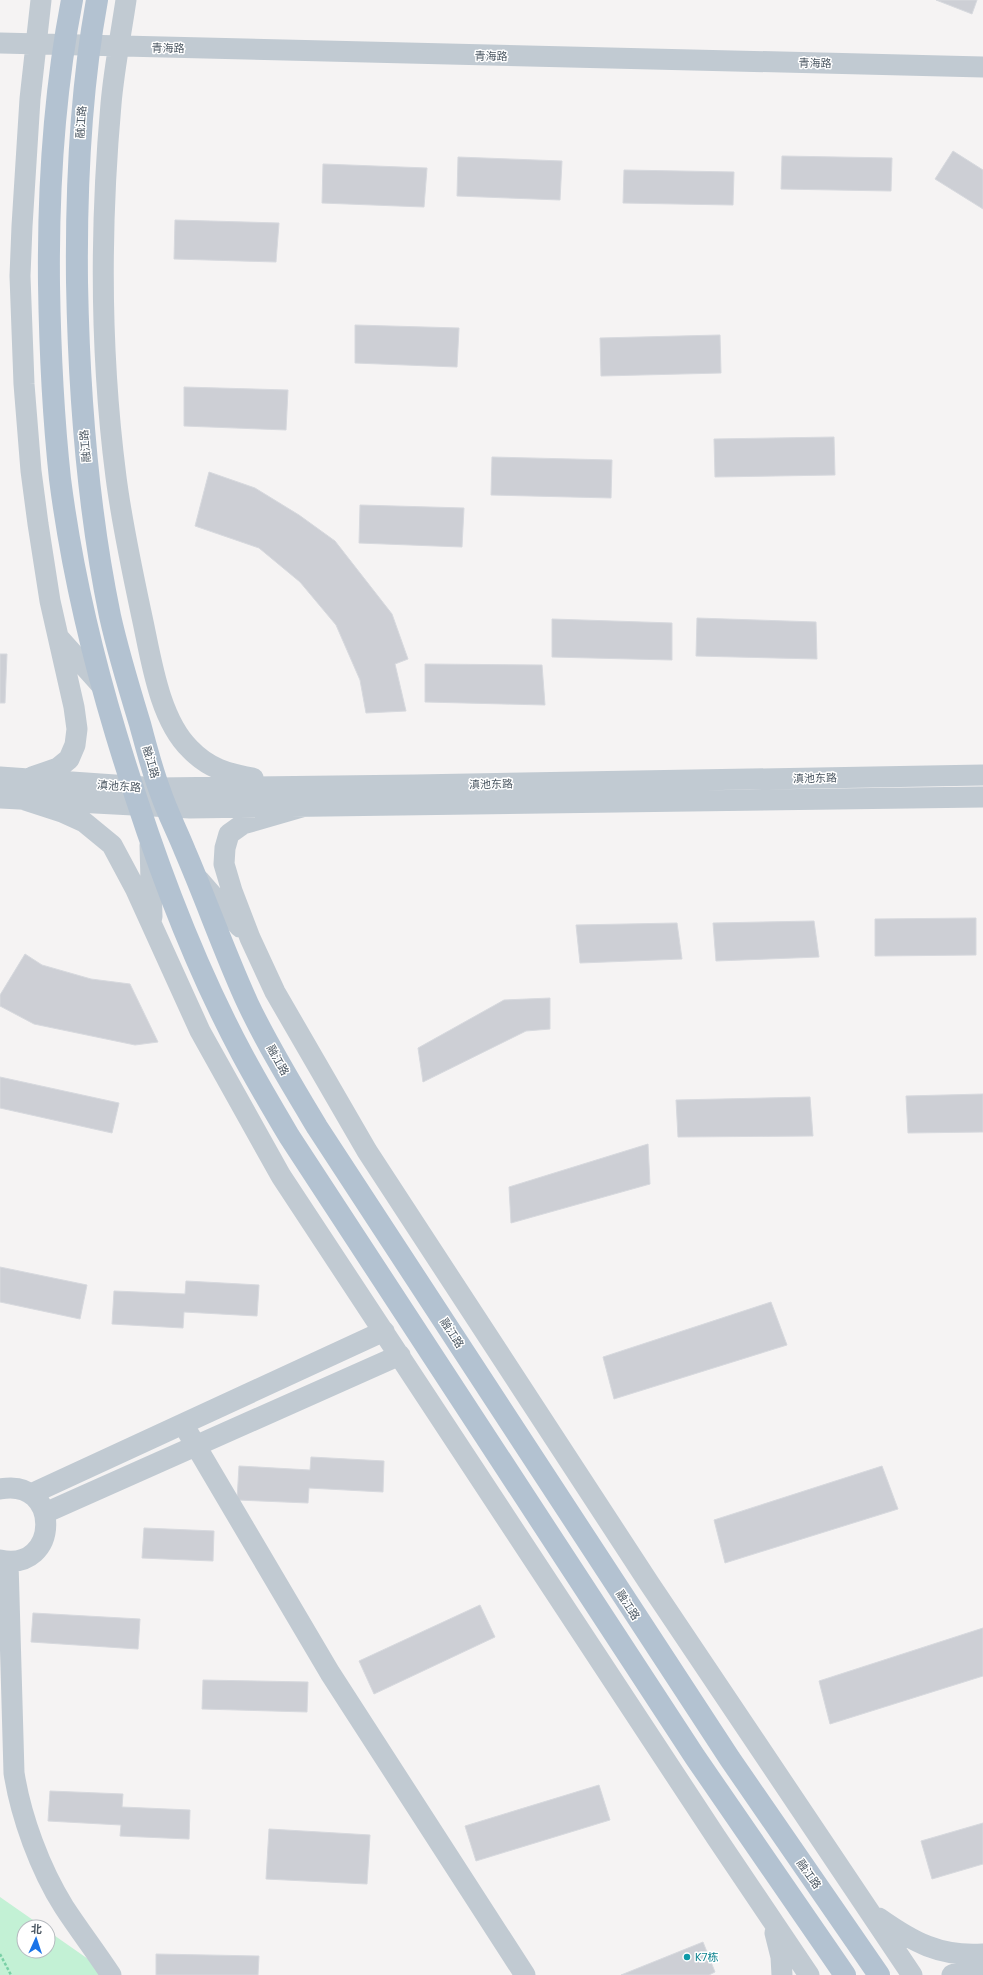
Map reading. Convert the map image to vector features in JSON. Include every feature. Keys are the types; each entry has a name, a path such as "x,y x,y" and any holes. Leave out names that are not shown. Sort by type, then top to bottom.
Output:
{"main road":[{"path":"72,0 63,44 52,154 48,222 50,344 53,408 61,481 72,552 102,686 135,797 177,912 241,1053 290,1136 695,1757 845,1975"},
{"name":"融江路","path":"97,0 89,46 80,139 77,250 78,347 88,479 111,617 162,798 195,875 220,941 249,1006 317,1127 730,1759 879,1975"}],"street":[{"path":"41,0 30,99 22,226 20,276 24,376 32,478 49,594 74,707 77,729 75,745 69,759 58,768 24,789 62,812 84,822 112,845 135,888 200,1030 239,1103 281,1176 809,1975"},
{"path":"122,7 119,47 111,103 104,235 108,388 116,476 124,532 156,681 168,714 180,736 189,748 212,767 231,774 315,786"},
{"name":"青海路","path":"0,44 63,44 119,47 983,67"},
{"path":"58,638 102,686"},
{"name":"滇池东路","path":"162,798 315,786 983,774"},
{"name":"滇池东路","path":"0,777 24,789 302,807 983,797"},
{"name":"滇池东路","path":"0,798 24,789"},
{"path":"302,807 243,824 229,834 224,848 224,864 250,938 275,992 367,1151 645,1577 912,1975"},
{"path":"150,838 152,928"},
{"path":"195,875 250,938"},
{"path":"31,1494 384,1332"},
{"path":"45,1513 400,1355"},
{"path":"184,1424 330,1673 525,1975"},
{"path":"0,1489 8,1487 20,1489 31,1494 40,1502 45,1513 47,1525 45,1537 39,1547 31,1555 20,1561 4,1561 14,1773 17,1793 24,1816 47,1876 64,1906 111,1975"},
{"path":"867,1909 920,1945 948,1953 967,1955 983,1954"},
{"path":"771,1918 781,1957 782,1975"},
{"path":"952,1975 983,1964"}],"path":[{"path":"0,1954 11,1975"}],"green space":[{"path":"0,1897 32,1919 16,1919 16,1959 56,1959 56,1937 111,1975 0,1975"}],"building":[{"path":"936,0 977,0 972,14"},
{"path":"953,151 983,170 983,209 935,179"},
{"path":"782,156 892,158 891,191 781,189"},
{"path":"458,157 562,161 560,200 457,196"},
{"path":"323,164 427,168 424,207 322,203"},
{"path":"624,170 734,172 733,205 623,203"},
{"path":"175,220 279,223 276,262 174,259"},
{"path":"355,325 459,328 457,367 355,363"},
{"path":"720,335 721,373 601,376 600,338"},
{"path":"184,387 288,390 286,430 184,426"},
{"path":"834,437 835,475 715,477 714,439"},
{"path":"492,457 612,460 611,498 491,495"},
{"path":"209,472 255,488 299,515 335,541 392,614 408,659 395,664 406,711 366,713 360,680 336,625 300,582 259,548 195,526"},
{"path":"360,505 464,508 462,547 359,543"},
{"path":"697,618 816,622 817,659 696,656"},
{"path":"552,619 672,623 672,660 552,657"},
{"path":"0,654 7,654 5,703 0,703"},
{"path":"425,664 542,665 545,705 425,702"},
{"path":"976,918 976,955 875,956 875,919"},
{"path":"814,921 819,957 716,961 713,923"},
{"path":"677,923 682,959 580,963 576,925"},
{"path":"25,954 42,965 91,979 130,984 158,1042 135,1045 34,1024 0,1006 0,995"},
{"path":"550,998 550,1029 526,1031 423,1082 418,1048 504,1000"},
{"path":"0,1077 119,1103 112,1133 0,1108"},
{"path":"983,1094 983,1132 908,1133 906,1096"},
{"path":"810,1097 813,1136 678,1137 676,1100"},
{"path":"648,1144 650,1184 511,1223 509,1187"},
{"path":"0,1267 87,1285 80,1319 0,1302"},
{"path":"186,1281 259,1285 257,1316 184,1312 183,1328 112,1324 114,1291 185,1294"},
{"path":"771,1302 787,1345 614,1399 603,1357"},
{"path":"311,1457 384,1461 383,1492 309,1488 308,1503 237,1500 239,1466 310,1470"},
{"path":"882,1466 898,1509 725,1563 714,1520"},
{"path":"144,1528 214,1531 213,1561 142,1558"},
{"path":"480,1605 495,1637 374,1694 359,1661"},
{"path":"33,1613 140,1619 138,1649 31,1642"},
{"path":"983,1628 983,1676 830,1724 819,1681"},
{"path":"203,1680 308,1682 307,1712 202,1709"},
{"path":"599,1785 610,1820 476,1861 465,1826"},
{"path":"50,1791 123,1794 122,1807 190,1810 189,1839 120,1836 121,1825 48,1821"},
{"path":"983,1823 983,1864 932,1879 921,1841"},
{"path":"269,1829 370,1835 367,1884 266,1879"},
{"name":"K7栋","path":"703,1942 715,1972 709,1975 621,1975"},
{"path":"156,1954 259,1956 258,1975 156,1975"}],"place":[{"name":"K7栋","path":"687,1957"}]}
